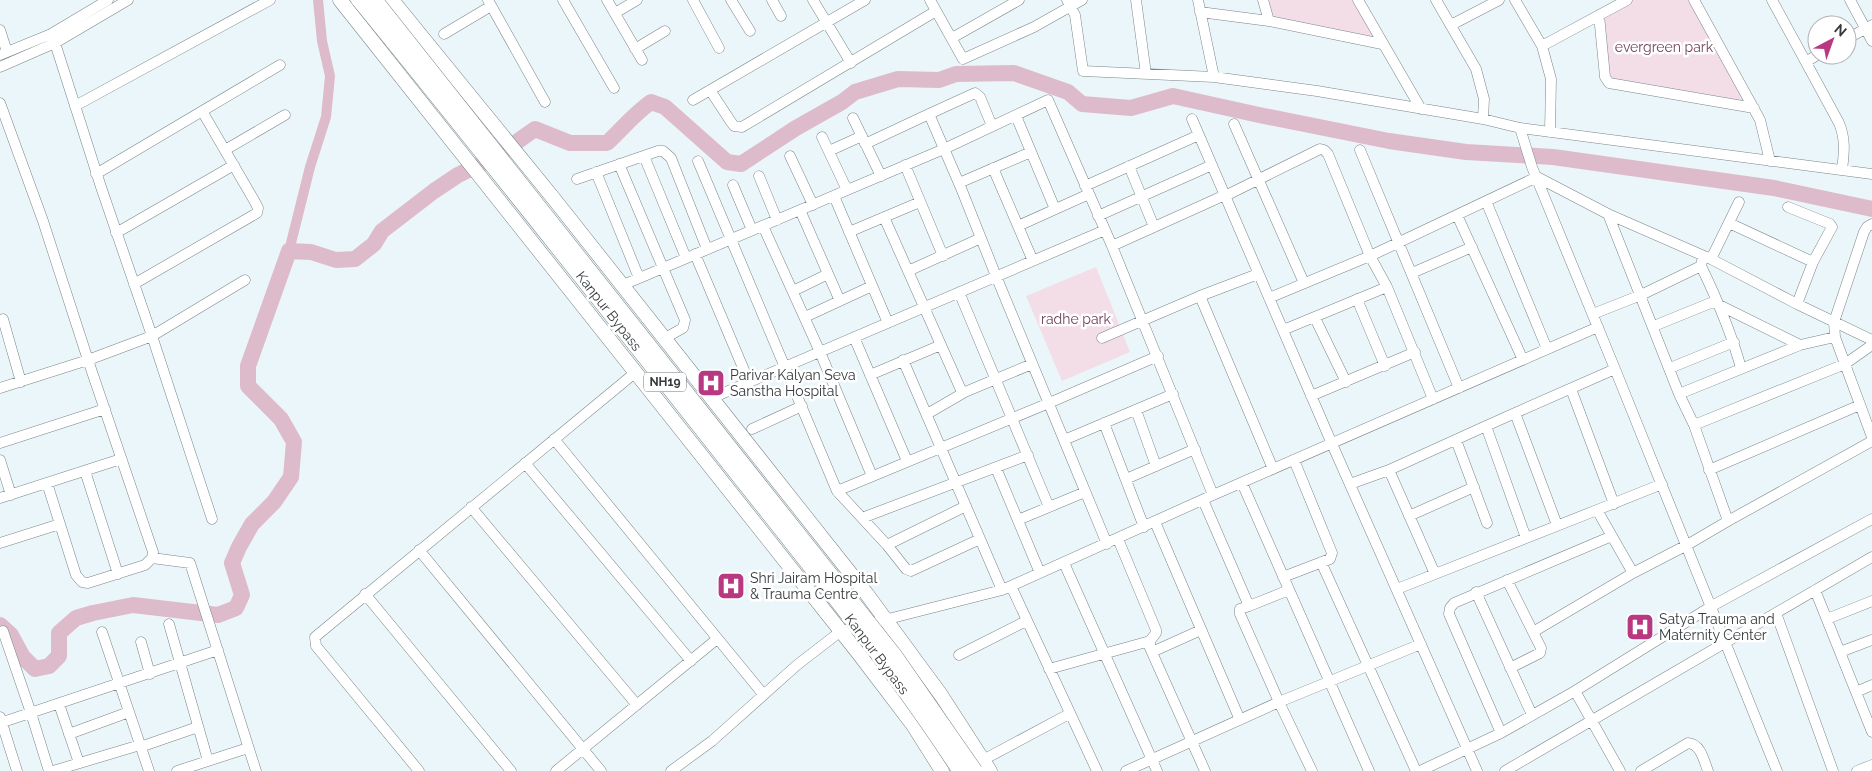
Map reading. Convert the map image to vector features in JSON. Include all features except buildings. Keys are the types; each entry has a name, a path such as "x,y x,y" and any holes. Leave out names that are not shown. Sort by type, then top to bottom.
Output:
{"highway":[{"name":"Kanpur Bypass","path":"359,0 514,191 822,581 900,684 960,771"},
{"name":"Kanpur Bypass","path":"374,0 982,767"}],"main road":[{"path":"340,0 841,631 913,725 942,771"},
{"path":"392,0 665,338 866,593 941,695 982,767"}],"street":[{"path":"0,30 3,54 53,38 108,0"},
{"path":"0,67 128,0"},
{"path":"75,106 270,0"},
{"path":"563,0 614,88"},
{"path":"607,0 642,60"},
{"path":"615,13 638,0"},
{"path":"692,0 719,48"},
{"path":"731,0 750,31"},
{"path":"772,0 781,16"},
{"path":"814,0 851,63"},
{"path":"693,100 865,0"},
{"path":"952,38 1019,0"},
{"path":"710,90 734,126 742,127 851,63 935,4 963,59 1034,27 1069,3 1082,0"},
{"path":"1136,0 1146,74"},
{"path":"1198,0 1214,77"},
{"path":"1263,0 1269,21"},
{"path":"1358,0 1421,109"},
{"path":"1436,0 1476,69 1484,99 1483,119"},
{"path":"1451,25 1499,0"},
{"path":"1516,0 1542,46 1551,79 1550,132"},
{"path":"1542,46 1627,0"},
{"path":"1694,0 1754,108 1764,131 1770,161"},
{"path":"1772,0 1840,123 1844,134 1845,146 1842,170"},
{"path":"1850,0 1869,27 1872,41"},
{"path":"444,34 489,3 545,102"},
{"path":"1069,3 1075,15 1083,72 1214,77 1317,91 1483,119 1520,128 1872,174"},
{"path":"1200,12 1269,21 1382,44"},
{"path":"1598,15 1604,77 1609,83 1754,108"},
{"path":"1857,34 1869,27"},
{"path":"635,49 665,31"},
{"path":"53,38 96,174 212,519"},
{"path":"96,174 280,65"},
{"path":"829,151 864,140 975,93 980,97 992,126"},
{"path":"622,285 944,149 1048,100 1143,320 1213,495"},
{"path":"0,103 43,222 153,552 152,558 146,565 88,583 82,582 76,575 47,483"},
{"path":"134,284 257,212 256,202 202,111"},
{"path":"929,114 1107,544"},
{"path":"224,150 285,115"},
{"path":"1016,116 1055,210"},
{"path":"853,118 881,176"},
{"path":"1192,119 1332,444 1478,771"},
{"path":"1234,124 1304,283"},
{"path":"1520,128 1536,177 1778,771"},
{"path":"0,137 11,133"},
{"path":"1018,226 1055,210 1129,166 1199,135"},
{"path":"822,137 847,190"},
{"path":"1112,246 1225,196 1320,149 1324,150 1328,154 1370,256 1387,287 1433,399"},
{"path":"1360,150 1459,388"},
{"path":"577,179 658,151 663,151 670,158 707,250"},
{"path":"959,183 1031,152"},
{"path":"644,156 749,382"},
{"path":"790,156 813,205"},
{"path":"698,161 837,491 906,569 911,571 980,539"},
{"path":"619,164 685,320 683,328 665,338"},
{"path":"116,233 234,165"},
{"path":"905,165 943,256"},
{"path":"1098,216 1212,165"},
{"path":"1129,166 1154,227"},
{"path":"993,168 1033,260"},
{"path":"596,172 639,278"},
{"path":"759,176 778,220"},
{"path":"1269,298 1370,256 1536,177"},
{"path":"1536,177 1608,214 1872,340"},
{"path":"733,185 752,230"},
{"path":"834,196 888,323"},
{"path":"1486,201 1547,349"},
{"path":"849,232 920,202"},
{"path":"1593,314 1641,295 1705,260 1729,223 1738,202"},
{"path":"1788,206 1832,225 1831,231 1813,262 1796,304"},
{"path":"800,210 840,301"},
{"path":"1608,214 1654,326 1679,394 1694,425 1728,521"},
{"path":"1457,215 1523,360"},
{"path":"884,217 961,390 965,392"},
{"path":"1729,223 1813,262"},
{"path":"1533,632 1633,573 1687,545 1872,436 1835,337 1834,322 1864,232 1872,224"},
{"path":"763,226 820,352 872,476"},
{"path":"712,398 1105,230"},
{"path":"908,271 981,238"},
{"path":"1412,273 1472,247"},
{"path":"1705,260 1734,342 1741,368"},
{"path":"793,291 828,274"},
{"path":"1102,338 1200,296 1258,274"},
{"path":"0,388 88,360 152,336 245,280"},
{"path":"805,318 872,286"},
{"path":"1283,330 1387,287"},
{"path":"959,292 1049,507"},
{"path":"1200,296 1274,470"},
{"path":"1357,299 1385,366"},
{"path":"1654,326 1713,302 1800,346"},
{"path":"1,316 21,382"},
{"path":"1314,318 1346,382"},
{"path":"671,771 712,741 796,665 841,631 1006,588 1213,495 1598,327"},
{"path":"854,337 907,461"},
{"path":"1679,394 1800,346 1835,337"},
{"path":"1670,368 1734,342"},
{"path":"870,374 941,345"},
{"path":"1694,425 1845,364 1872,345"},
{"path":"1311,396 1415,352"},
{"path":"837,491 1158,356"},
{"path":"903,360 980,539 1006,588 1026,620 1097,771"},
{"path":"927,414 965,392 1032,364"},
{"path":"1350,484 1389,470 1615,369"},
{"path":"419,771 316,646 315,637 636,372"},
{"path":"1571,389 1614,504"},
{"path":"1064,440 1173,394"},
{"path":"1709,470 1860,405"},
{"path":"752,429 802,406"},
{"path":"0,443 105,409"},
{"path":"1136,410 1156,466"},
{"path":"1515,413 1557,526"},
{"path":"1104,423 1144,527"},
{"path":"1486,426 1526,538"},
{"path":"554,439 763,694"},
{"path":"1456,440 1487,523"},
{"path":"1126,479 1195,449"},
{"path":"862,518 1028,455"},
{"path":"0,498 121,459"},
{"path":"0,460 11,495"},
{"path":"1283,577 1330,559 1332,553 1294,460"},
{"path":"525,463 691,661"},
{"path":"996,468 1040,573"},
{"path":"1389,470 1435,574"},
{"path":"85,471 118,574"},
{"path":"1242,483 1369,771"},
{"path":"1397,589 1662,484"},
{"path":"1409,516 1474,488"},
{"path":"1018,520 1086,492"},
{"path":"1203,500 1249,606"},
{"path":"886,545 966,506"},
{"path":"471,507 637,705"},
{"path":"1597,510 1633,573"},
{"path":"1420,771 1501,733 1575,691 1712,606 1872,519"},
{"path":"1155,522 1240,720"},
{"path":"0,543 60,524"},
{"path":"1501,733 1450,614 1450,608 1454,603 1476,592 1612,536"},
{"path":"1118,539 1156,630 1151,646 1205,771"},
{"path":"419,550 601,771"},
{"path":"1505,771 1872,557"},
{"path":"152,558 190,563 256,771"},
{"path":"1321,562 1416,771"},
{"path":"1064,563 1157,771"},
{"path":"1507,580 1541,644 1540,653 1510,668"},
{"path":"1290,590 1240,609 1240,614 1312,771"},
{"path":"1815,590 1871,728"},
{"path":"1476,592 1532,715"},
{"path":"365,594 511,771"},
{"path":"1827,619 1872,602"},
{"path":"1776,613 1833,771"},
{"path":"958,656 1026,620"},
{"path":"169,624 208,761"},
{"path":"1048,670 1104,653 1151,646 1201,630"},
{"path":"3,631 51,771 140,745 143,746 198,727"},
{"path":"102,632 149,771"},
{"path":"556,771 717,640"},
{"path":"1840,652 1872,640"},
{"path":"141,642 150,674"},
{"path":"1126,771 1279,702 1421,644"},
{"path":"17,771 1,721 59,704 218,650"},
{"path":"1856,692 1872,685"},
{"path":"1575,691 1620,771"},
{"path":"59,704 79,763"},
{"path":"69,734 129,712"},
{"path":"982,767 1069,714"},
{"path":"1640,771 1688,743 1695,741 1708,771"},
{"path":"178,771 248,748"}],"green space":[{"path":"1261,0 1359,0 1382,40 1267,23"},
{"name":"evergreen park","path":"1628,0 1693,0 1753,109 1612,87 1599,16"},
{"name":"radhe park","path":"1096,267 1130,352 1062,381 1026,296"}],"waterway":[{"path":"289,251 310,167 326,117 330,76 322,41 318,0"},
{"path":"0,625 11,635 23,657 35,669 49,666 59,656 59,633 76,618 133,605 218,615 236,608 242,595 232,563 252,524 274,502 291,477 294,442 281,419 248,386 248,366 289,251 311,252 336,260 355,259 374,244 382,231 434,191 458,175 497,156 535,129 570,143 607,143 651,102 665,107 727,162 741,164 796,128 842,102 855,92 898,79 939,80 956,74 1014,73 1068,92 1082,104 1131,108 1173,96 1389,141 1466,152 1553,157 1774,188 1872,209"}],"place":[{"name":"Parivar Kalyan Seva Sanstha Hospital","path":"711,383"},
{"name":"Shri Jairam Hospital & Trauma Centre","path":"731,586"},
{"name":"Satya Trauma and Maternity Center","path":"1640,627"}]}
